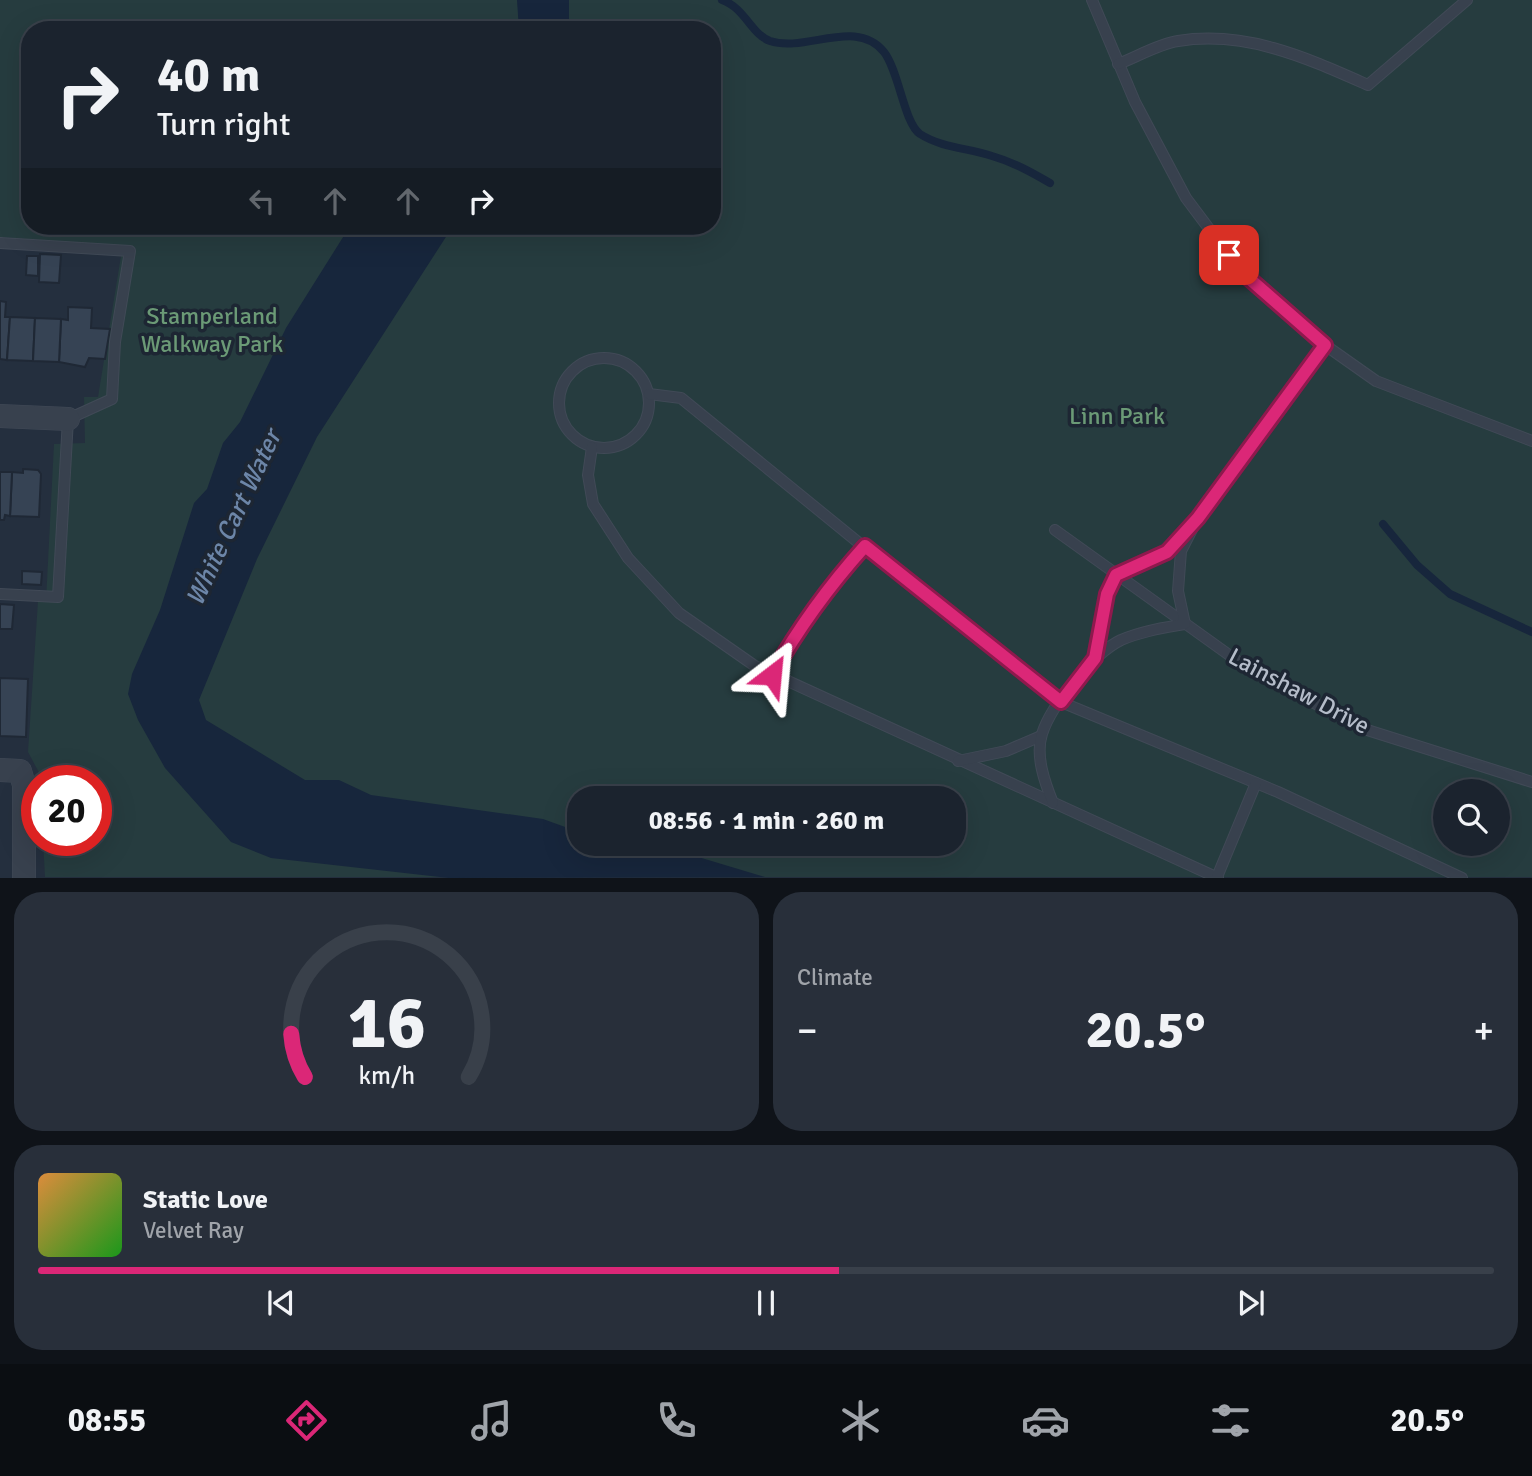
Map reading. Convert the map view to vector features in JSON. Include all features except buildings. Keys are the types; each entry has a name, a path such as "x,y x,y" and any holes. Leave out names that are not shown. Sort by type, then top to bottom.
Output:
{"street":[{"path":"0,416 68,419"},
{"path":"10,771 24,785 24,877"}],"lane":[{"path":"1092,0 1118,64 1186,198 1244,274 1325,345 1376,381 1532,441"},
{"path":"1118,64 1176,41 1225,38 1271,46 1368,85 1467,0"},
{"path":"0,243 130,251 115,342 112,399 68,419 58,597 0,594"},
{"path":"1095,658 1107,594 1116,575 1167,552 1198,518 1325,345"},
{"path":"606,357 621,360 643,380 649,394 645,424 635,436 622,445 608,449 592,447 567,430 560,418 560,388 578,365 606,357"},
{"path":"649,394 681,398 1061,702 1256,783 1448,875 1462,877"},
{"path":"592,447 588,475 593,504 628,558 679,612 772,675 1217,877 1256,783"},
{"path":"1053,803 1042,778 1041,736 1061,702 1095,658 1119,641 1153,629 1185,624 1178,592 1181,551 1198,518"},
{"name":"Lainshaw Drive","path":"1055,530 1250,670 1364,729 1532,782"},
{"path":"772,675 793,637 828,587 865,546"},
{"path":"958,761 1006,751 1041,736"}],"green space":[{"name":"Linn Park","path":"0,0 1532,0 1532,877 45,877 44,856 112,856 112,765 35,765 28,752 38,601 46,601 54,444 85,443 84,397 98,397 121,256 120,246 0,237"}],"water":[{"path":"517,0 569,0 569,21 518,21"},
{"name":"White Cart Water","path":"344,235 447,235 317,437 257,559 199,700 206,720 305,780 339,780 371,795 543,819 567,828 567,856 695,856 765,877 449,878 271,858 231,842 165,768 138,720 128,694 132,674 160,610 194,503 207,489 223,443 240,422 286,328"}],"waterway":[{"path":"722,0 737,9 763,38 770,41 799,43 845,36 873,42 889,61 910,119 920,134 937,142 1007,161 1050,183"},
{"path":"1383,524 1417,565 1450,594 1532,632"}],"route":[{"path":"772,675 793,637 828,587 865,546 1061,702 1095,658 1107,594 1116,575 1167,552 1198,518 1325,345 1244,274 1229,255"}],"park label":[{"name":"Stamperland Walkway Park","path":"212,330"}]}
